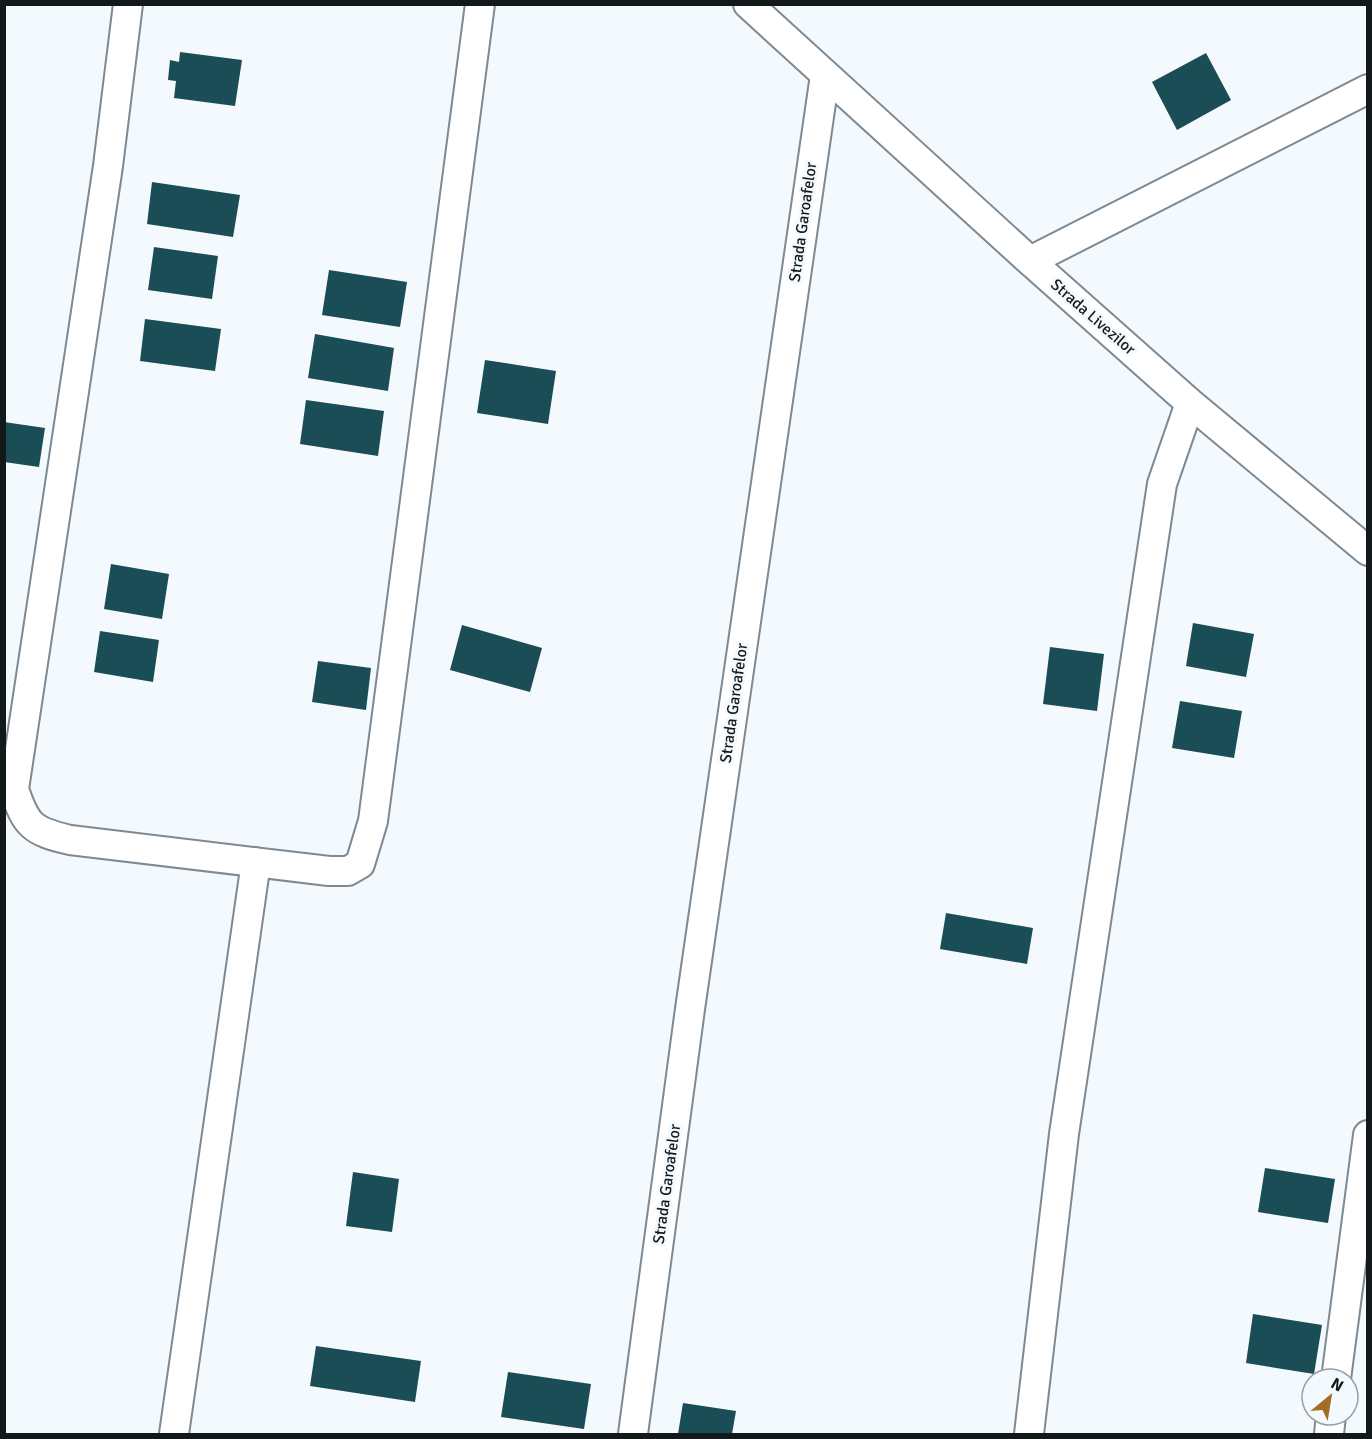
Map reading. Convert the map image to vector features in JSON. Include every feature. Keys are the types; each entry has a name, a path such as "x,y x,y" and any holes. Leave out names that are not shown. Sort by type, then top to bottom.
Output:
{"street":[{"path":"128,4 108,166 14,789 20,806 41,833 70,840 329,871 348,871 360,864 367,849 375,810 480,4"},
{"path":"748,4 825,75"},
{"name":"Strada Livezilor","path":"825,75 1190,403 1364,543"},
{"name":"Strada Garoafelor","path":"633,1434 692,997 825,75"},
{"path":"1030,261 1368,89"},
{"path":"1029,1434 1064,1134 1162,484 1190,403"},
{"path":"174,1434 256,862"},
{"path":"1338,1367 1368,1135"}],"building":[{"path":"180,52 242,60 235,106 174,98 176,81 168,80 170,60 179,62"},
{"path":"1206,53 1231,100 1177,130 1152,82"},
{"path":"152,182 240,195 233,237 147,224"},
{"path":"154,247 218,256 212,299 148,290"},
{"path":"329,270 407,282 400,327 322,315"},
{"path":"145,319 221,329 215,371 140,361"},
{"path":"315,334 394,348 388,391 308,378"},
{"path":"485,360 556,371 548,424 477,413"},
{"path":"306,400 384,411 378,456 300,444"},
{"path":"4,422 45,428 39,467 4,462"},
{"path":"111,564 169,574 162,619 104,609"},
{"path":"1193,623 1254,634 1246,677 1186,666"},
{"path":"462,625 542,648 530,692 450,670"},
{"path":"100,631 159,640 153,682 94,672"},
{"path":"1050,647 1104,654 1097,711 1043,704"},
{"path":"318,661 371,668 366,710 312,702"},
{"path":"1180,701 1242,711 1234,758 1172,748"},
{"path":"946,913 1033,928 1027,964 940,949"},
{"path":"1265,1168 1335,1179 1328,1223 1258,1212"},
{"path":"353,1172 399,1179 392,1232 346,1226"},
{"path":"1253,1314 1322,1325 1315,1367 1300,1367 1300,1372 1246,1363"},
{"path":"316,1346 421,1361 415,1402 310,1386"},
{"path":"508,1372 591,1384 584,1429 501,1417"},
{"path":"683,1403 736,1411 732,1434 678,1434"}]}
